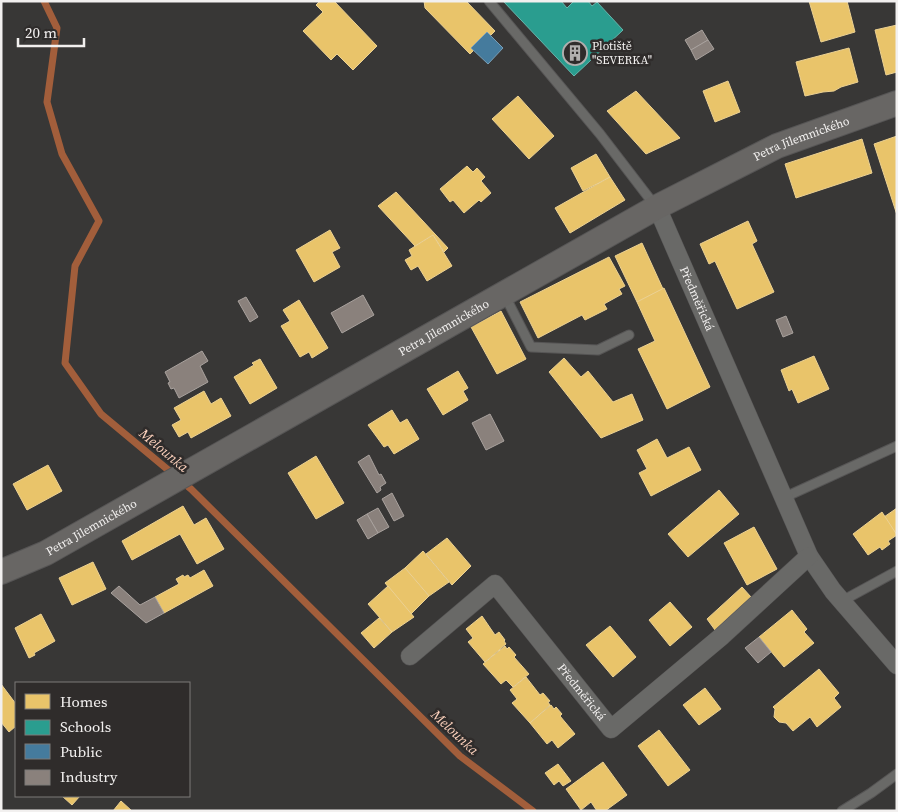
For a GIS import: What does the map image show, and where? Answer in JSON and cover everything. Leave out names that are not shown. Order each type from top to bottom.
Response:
[{"type":"street","name":"Petra Jilemnického","points":[[1,572],[46,553],[656,207],[777,146],[897,103]]},
{"type":"street","name":"Předměřická","points":[[656,207],[809,556],[842,602],[897,665]]},
{"type":"street","name":"Předměřická","points":[[410,656],[495,584],[612,729],[722,636],[809,556]]},
{"type":"lane","points":[[489,1],[640,183],[656,207]]},
{"type":"lane","points":[[504,294],[531,347],[598,350],[629,335]]},
{"type":"lane","points":[[783,498],[897,446]]},
{"type":"lane","points":[[842,602],[897,571]]},
{"type":"lane","points":[[842,811],[897,774]]},
{"type":"building: Homes","points":[[320,1],[334,1],[377,46],[353,70],[337,54],[331,60],[303,31],[323,12],[316,5]]},
{"type":"building: Homes","points":[[424,1],[466,1],[495,31],[491,35],[487,32],[471,48],[474,50],[470,54],[425,8]]},
{"type":"building: Homes","points":[[809,1],[847,1],[855,32],[821,42]]},
{"type":"building: Homes","points":[[897,25],[897,72],[886,75],[875,30]]},
{"type":"building: Homes","points":[[849,48],[858,82],[834,91],[805,96],[796,62]]},
{"type":"building: Homes","points":[[728,81],[740,112],[715,122],[703,91]]},
{"type":"building: Homes","points":[[636,91],[680,138],[646,154],[607,111]]},
{"type":"building: Homes","points":[[518,96],[554,136],[529,159],[492,119]]},
{"type":"building: Homes","points":[[897,136],[897,215],[874,144]]},
{"type":"building: Homes","points":[[862,139],[872,173],[796,198],[785,164]]},
{"type":"building: Homes","points":[[596,154],[610,177],[583,191],[571,168]]},
{"type":"building: Homes","points":[[467,166],[473,172],[477,168],[485,177],[481,181],[491,193],[481,202],[479,200],[464,213],[453,200],[450,202],[440,189]]},
{"type":"building: Homes","points":[[610,177],[625,200],[570,233],[555,208]]},
{"type":"building: Homes","points":[[396,192],[448,248],[444,252],[433,235],[415,246],[378,206]]},
{"type":"building: Homes","points":[[748,221],[757,241],[752,244],[774,292],[737,309],[715,261],[709,264],[700,244]]},
{"type":"building: Homes","points":[[330,230],[340,248],[332,252],[340,267],[314,282],[296,250]]},
{"type":"building: Homes","points":[[433,235],[452,266],[427,281],[418,266],[411,270],[405,260],[412,256],[409,250]]},
{"type":"building: Homes","points":[[642,243],[663,289],[637,302],[615,256]]},
{"type":"building: Homes","points":[[609,257],[625,286],[619,289],[622,294],[604,304],[607,309],[585,320],[582,315],[538,338],[520,302]]},
{"type":"building: Homes","points":[[664,288],[710,387],[667,409],[638,349],[655,341],[637,302]]},
{"type":"building: Homes","points":[[299,300],[328,348],[312,358],[309,352],[300,357],[281,326],[290,321],[283,310]]},
{"type":"building: Homes","points":[[501,311],[526,359],[497,374],[471,327]]},
{"type":"building: Homes","points":[[814,356],[829,389],[798,403],[792,389],[789,391],[781,370]]},
{"type":"building: Homes","points":[[564,358],[581,377],[588,371],[613,402],[632,394],[643,420],[601,438],[549,372]]},
{"type":"building: Homes","points":[[260,359],[277,388],[250,404],[234,377],[254,365],[252,363]]},
{"type":"building: Homes","points":[[458,371],[468,388],[463,391],[468,400],[443,415],[427,389]]},
{"type":"building: Homes","points":[[204,391],[211,404],[221,398],[231,416],[191,438],[188,432],[179,437],[172,425],[181,420],[174,408]]},
{"type":"building: Homes","points":[[392,410],[400,423],[407,419],[419,439],[394,454],[388,445],[384,447],[368,425]]},
{"type":"building: Homes","points":[[657,439],[667,458],[689,447],[701,470],[651,496],[639,473],[647,469],[637,450]]},
{"type":"building: Homes","points":[[316,456],[344,503],[316,519],[288,473]]},
{"type":"building: Homes","points":[[48,465],[62,491],[27,510],[13,484]]},
{"type":"building: Homes","points":[[719,490],[739,514],[688,557],[668,534]]},
{"type":"building: Homes","points":[[183,506],[194,525],[206,518],[224,549],[197,564],[180,534],[132,560],[122,541]]},
{"type":"building: Homes","points":[[897,508],[897,535],[884,517]]},
{"type":"building: Homes","points":[[882,512],[897,535],[888,541],[890,544],[882,550],[880,547],[868,555],[853,534]]},
{"type":"building: Homes","points":[[754,527],[777,569],[747,585],[724,543]]},
{"type":"building: Homes","points":[[447,538],[471,566],[452,585],[426,554]]},
{"type":"building: Homes","points":[[423,551],[449,582],[429,596],[405,568]]},
{"type":"building: Homes","points":[[93,562],[106,589],[72,605],[59,578]]},
{"type":"building: Homes","points":[[405,568],[429,596],[411,614],[385,583]]},
{"type":"building: Homes","points":[[204,570],[213,586],[164,613],[155,597],[179,584],[176,579],[183,575],[184,577],[188,575],[190,578]]},
{"type":"building: Homes","points":[[388,586],[414,617],[392,632],[368,604]]},
{"type":"building: Homes","points":[[742,587],[751,597],[715,630],[707,619]]},
{"type":"building: Homes","points":[[670,602],[692,627],[670,646],[649,620]]},
{"type":"building: Homes","points":[[792,610],[807,629],[804,632],[814,643],[784,667],[759,637]]},
{"type":"building: Homes","points":[[41,614],[55,641],[29,658],[15,628]]},
{"type":"building: Homes","points":[[482,616],[495,635],[499,632],[506,644],[485,662],[468,642],[473,638],[466,629]]},
{"type":"building: Homes","points":[[379,618],[392,632],[374,648],[361,633]]},
{"type":"building: Homes","points":[[610,626],[636,657],[613,677],[586,645]]},
{"type":"building: Homes","points":[[505,646],[507,649],[509,647],[516,655],[514,657],[529,674],[513,687],[506,680],[501,684],[483,664]]},
{"type":"building: Homes","points":[[819,669],[839,693],[834,698],[841,707],[817,727],[810,717],[793,731],[786,723],[779,722],[774,717],[775,709],[773,707]]},
{"type":"building: Homes","points":[[526,677],[540,695],[543,693],[550,701],[548,702],[550,705],[530,723],[512,703],[517,699],[510,690]]},
{"type":"building: Homes","points":[[1,684],[15,703],[15,727],[9,732],[1,722]]},
{"type":"building: Homes","points":[[705,688],[721,709],[699,725],[683,705]]},
{"type":"building: Homes","points":[[551,705],[554,709],[556,707],[562,714],[560,716],[575,734],[558,748],[552,740],[547,744],[530,723]]},
{"type":"building: Homes","points":[[659,730],[690,770],[668,786],[638,746]]},
{"type":"building: Homes","points":[[603,762],[627,795],[605,811],[597,811],[591,802],[581,810],[566,789]]},
{"type":"building: Homes","points":[[558,764],[571,781],[563,786],[559,781],[554,785],[545,773]]},
{"type":"building: Homes","points":[[63,797],[79,797],[72,805]]},
{"type":"building: Homes","points":[[121,801],[132,811],[113,811]]},
{"type":"building: Schools","name":"Plotiště \"SEVERKA\"","points":[[503,1],[561,1],[567,8],[574,1],[588,1],[592,6],[597,2],[623,30],[574,76]]},
{"type":"building: Public","points":[[487,32],[503,48],[488,64],[471,48]]},
{"type":"building: Industry","points":[[702,30],[708,40],[691,50],[685,40]]},
{"type":"building: Industry","points":[[708,40],[714,49],[696,60],[691,50]]},
{"type":"building: Industry","points":[[363,295],[374,315],[342,333],[331,313]]},
{"type":"building: Industry","points":[[246,297],[258,317],[250,322],[238,301]]},
{"type":"building: Industry","points":[[786,316],[793,333],[783,337],[776,320]]},
{"type":"building: Industry","points":[[202,351],[208,361],[200,366],[208,382],[179,398],[174,388],[171,389],[165,372]]},
{"type":"building: Industry","points":[[490,414],[504,441],[486,450],[472,423]]},
{"type":"building: Industry","points":[[369,455],[379,475],[381,474],[386,483],[380,487],[381,490],[377,493],[358,462]]},
{"type":"building: Industry","points":[[392,493],[404,516],[394,521],[382,499]]},
{"type":"building: Industry","points":[[378,508],[389,527],[378,533],[367,514]]},
{"type":"building: Industry","points":[[367,514],[378,533],[368,539],[357,520]]},
{"type":"building: Industry","points":[[119,586],[140,605],[155,597],[164,613],[146,623],[111,593]]},
{"type":"building: Industry","points":[[759,637],[771,652],[758,663],[745,648]]},
{"type":"waterway","name":"Melounka","points":[[44,1],[57,28],[47,102],[62,154],[99,221],[75,266],[65,363],[101,414],[191,489],[460,756],[533,811]]},
{"type":"place","name":"Plotiště \"SEVERKA\"","points":[[575,53]]}]
